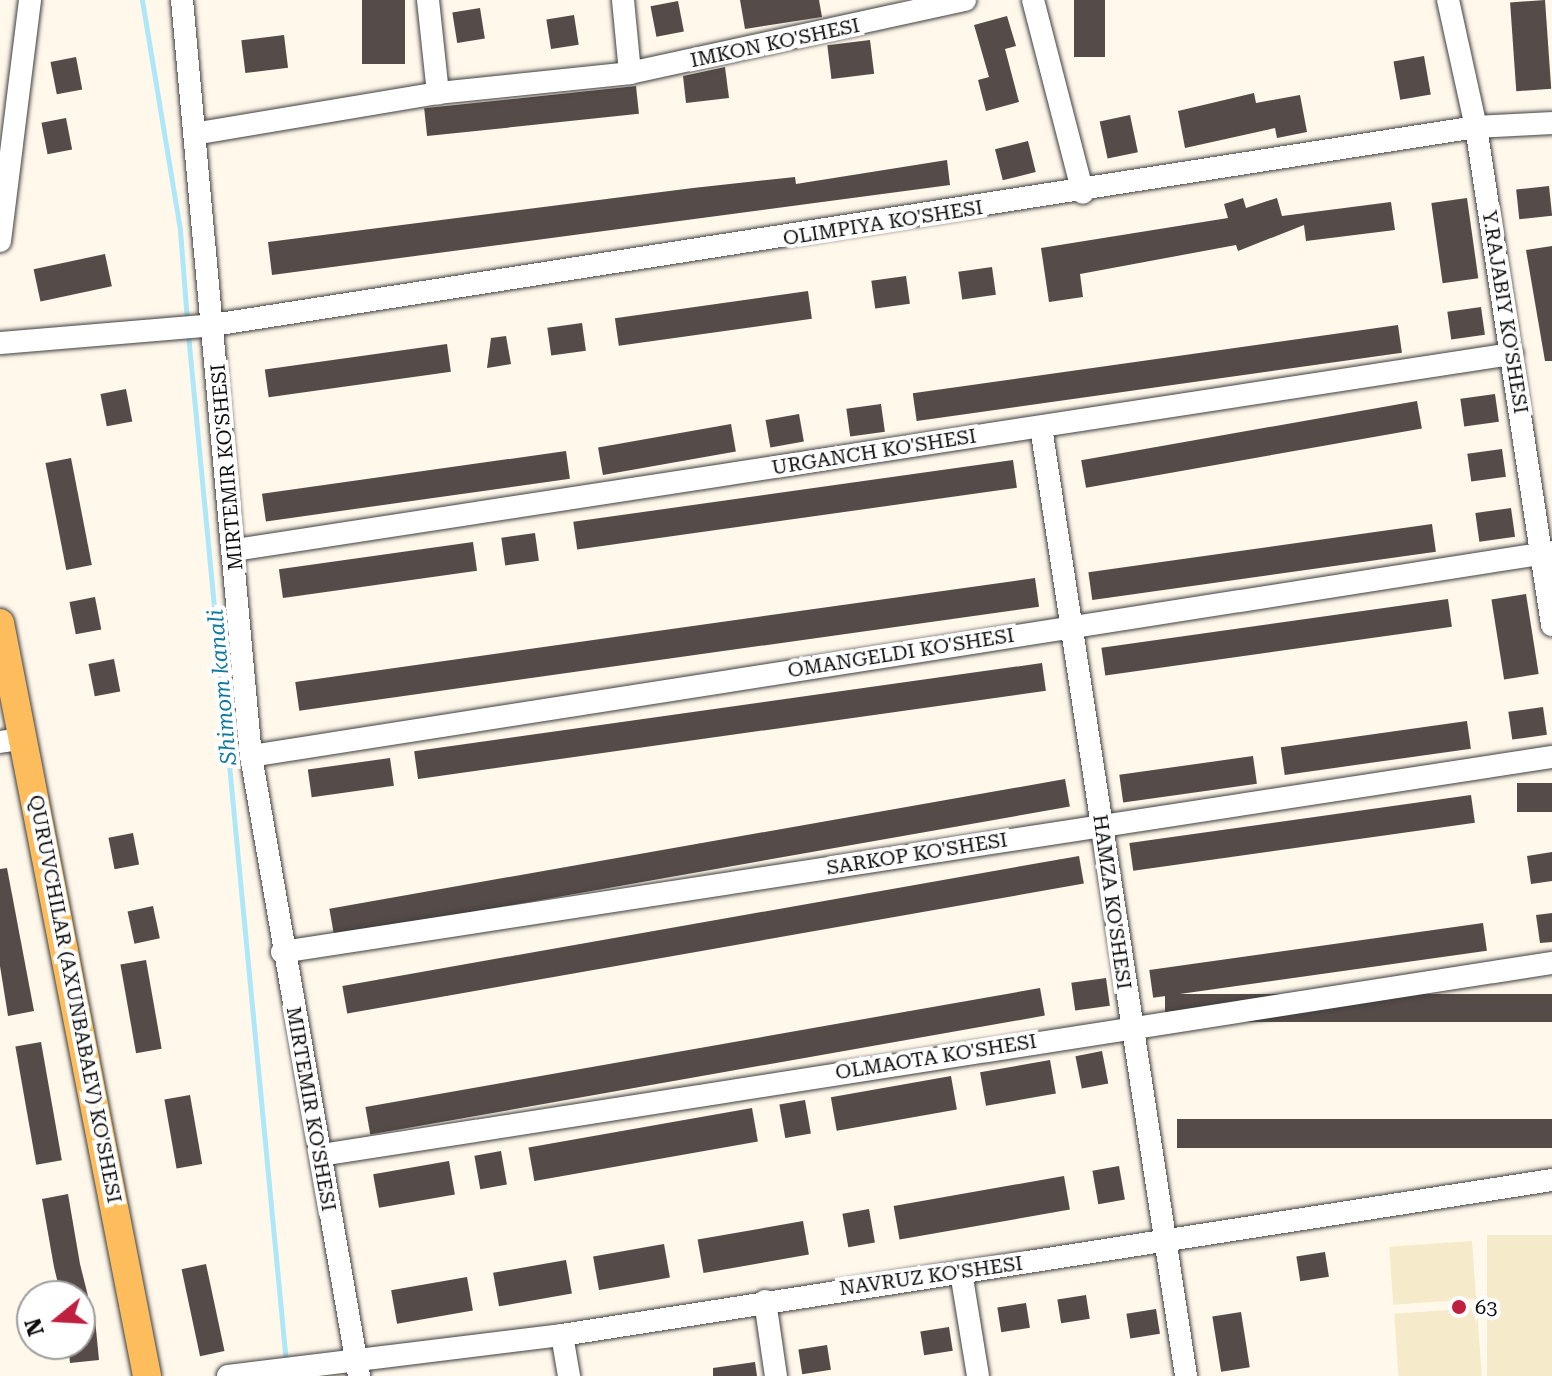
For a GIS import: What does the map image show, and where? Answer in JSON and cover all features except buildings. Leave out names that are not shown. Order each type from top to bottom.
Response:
[{"type":"main road","name":"QURUVCHILAR (AXUNBABAEV) KO'SHESI","points":[[0,623],[12,740],[147,1376]]},
{"type":"street","points":[[0,241],[30,0]]},
{"type":"street","name":"MIRTEMIR KO'SHESI","points":[[182,0],[199,133],[251,756],[282,952],[358,1367]]},
{"type":"street","points":[[428,0],[438,93]]},
{"type":"street","points":[[623,0],[630,73]]},
{"type":"street","name":"IMKON KO'SHESI","points":[[199,133],[438,93],[630,73],[965,0]]},
{"type":"street","points":[[1033,0],[1083,193]]},
{"type":"street","name":"Y.RAJABIY KO'SHESI","points":[[1448,0],[1476,127],[1546,553],[1552,625]]},
{"type":"street","name":"OLIMPIYA KO'SHESI","points":[[0,343],[213,325],[1083,193],[1476,127],[1552,123]]},
{"type":"street","name":"URGANCH KO'SHESI","points":[[235,550],[1512,354]]},
{"type":"street","name":"HAMZA KO'SHESI","points":[[1041,427],[1129,1026],[1186,1376]]},
{"type":"street","name":"OMANGELDI KO'SHESI","points":[[251,756],[1546,553]]},
{"type":"street","name":"SARKOP KO'SHESI","points":[[282,952],[1552,757]]},
{"type":"street","name":"OLMAOTA KO'SHESI","points":[[321,1155],[1129,1026],[1552,963]]},
{"type":"street","name":"NAVRUZ KO'SHESI","points":[[228,1376],[279,1368],[358,1367],[1552,1180]]},
{"type":"street","points":[[961,1272],[978,1376]]},
{"type":"street","points":[[765,1301],[776,1376]]},
{"type":"street","points":[[562,1335],[569,1376]]},
{"type":"shaded area","points":[[1487,1235],[1552,1235],[1552,1376],[1487,1376]]},
{"type":"shaded area","points":[[1472,1241],[1476,1299],[1393,1305],[1389,1247]]},
{"type":"shaded area","points":[[1477,1308],[1482,1376],[1399,1376],[1394,1314]]},
{"type":"waterway","name":"Shimom kanali","points":[[142,0],[180,230],[187,320]]},
{"type":"waterway","name":"Shimom kanali","points":[[188,334],[286,1363]]},
{"type":"place","name":"63","points":[[1459,1307]]}]
